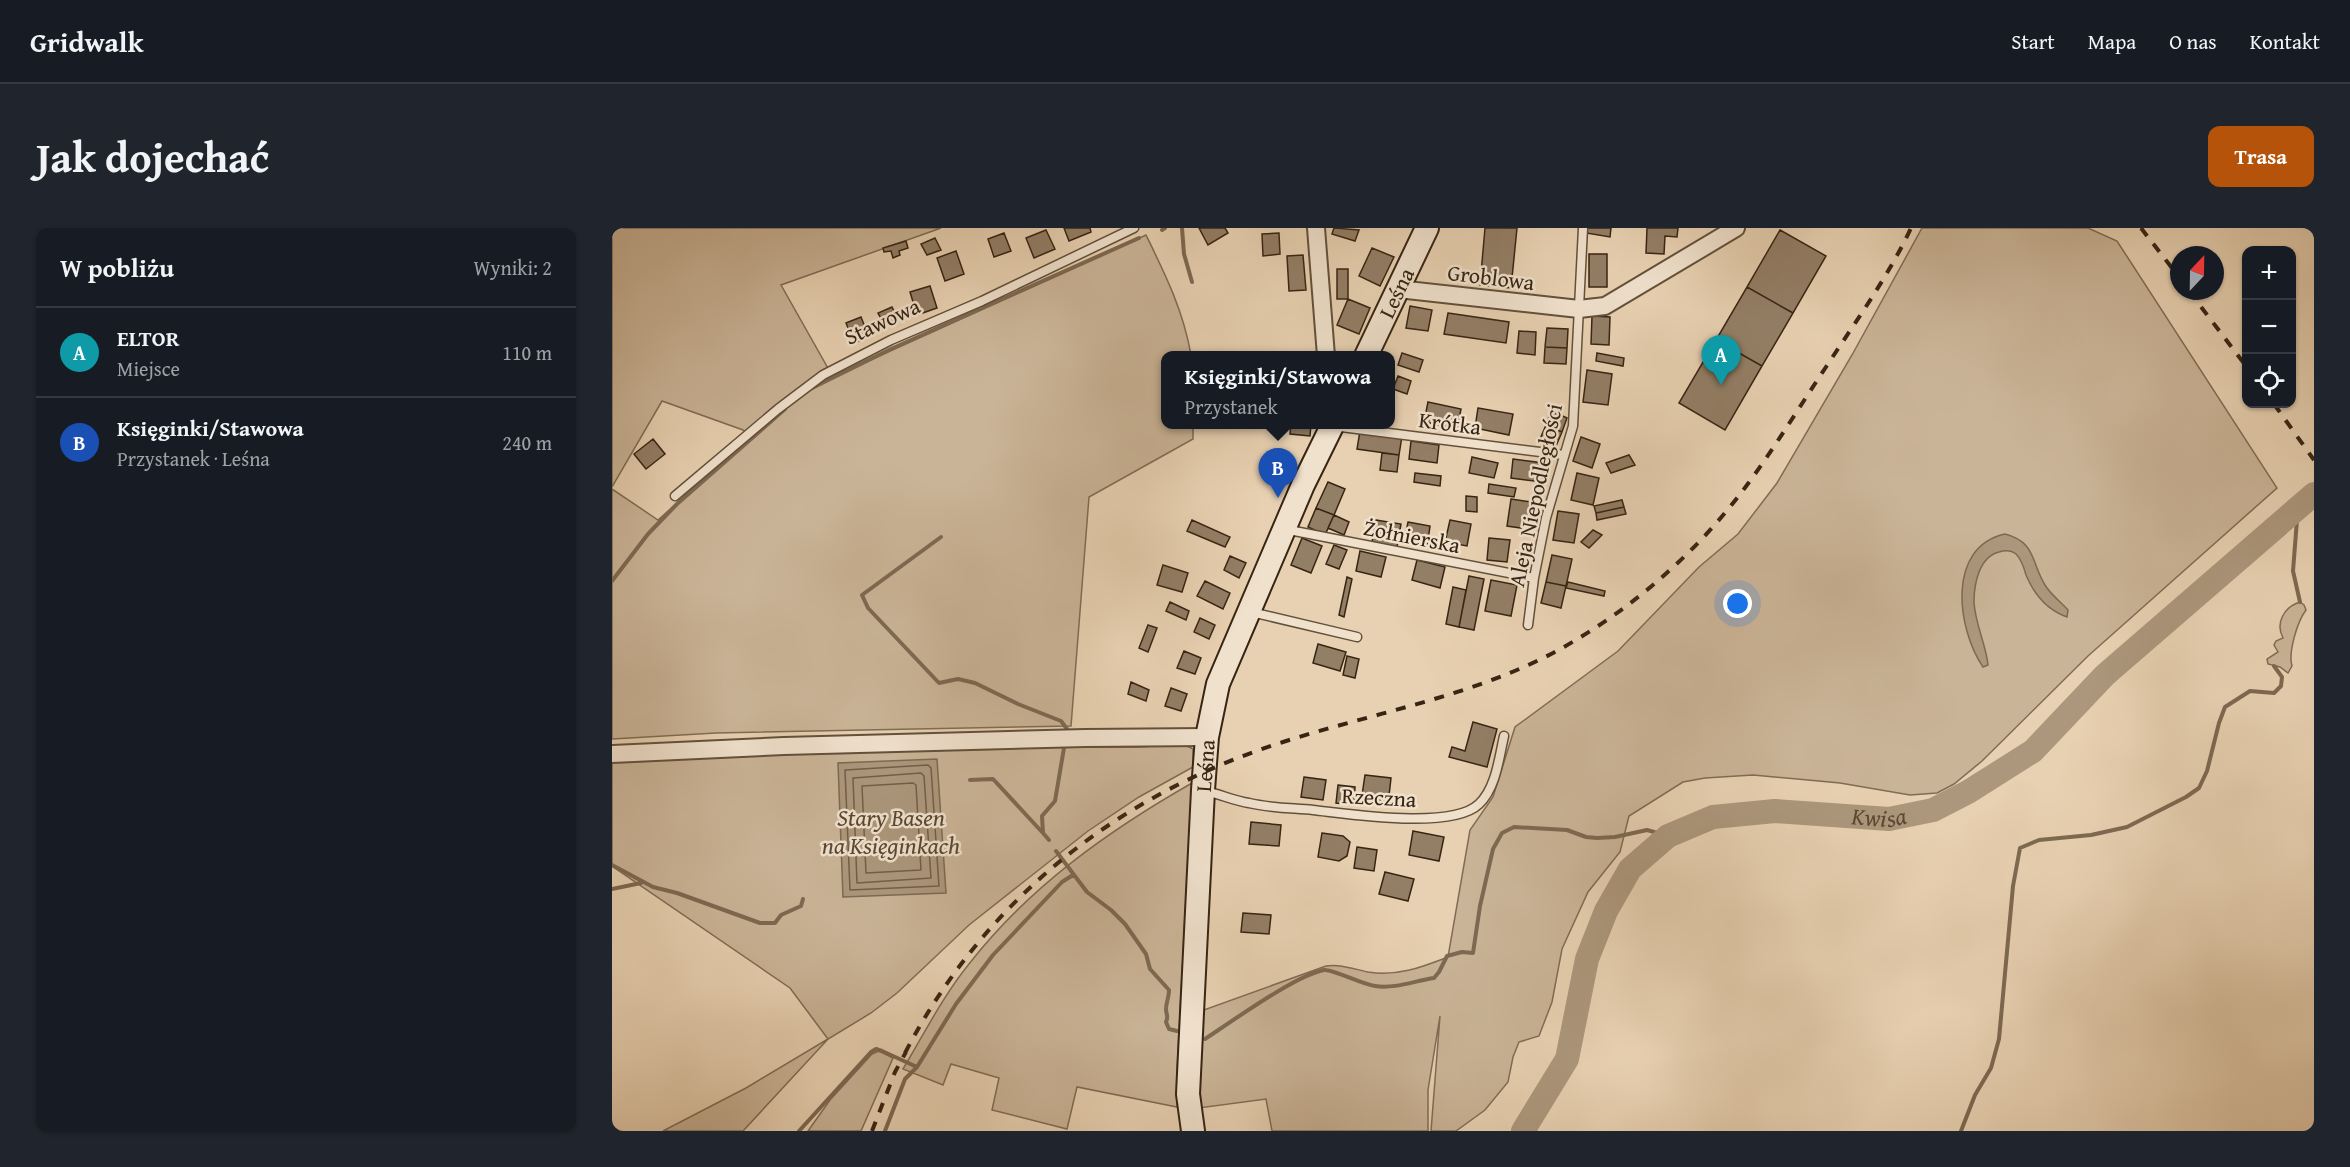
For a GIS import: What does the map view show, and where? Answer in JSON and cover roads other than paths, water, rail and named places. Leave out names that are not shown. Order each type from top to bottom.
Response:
[{"type":"main road","name":"Leśna","points":[[1368,351],[1427,228]]},
{"type":"main road","name":"Leśna","points":[[1193,1131],[1188,1094],[1207,737],[1218,684],[1284,529],[1331,429]]},
{"type":"street","points":[[1316,228],[1326,351]]},
{"type":"street","name":"Groblowa","points":[[1398,289],[1579,309],[1605,306],[1736,228]]},
{"type":"street","points":[[612,754],[784,746],[1207,737]]},
{"type":"lane","name":"Stawowa","points":[[675,496],[778,408],[823,375],[891,340],[982,301],[1134,228]]},
{"type":"lane","name":"Aleja Niepodległości","points":[[1528,625],[1534,578],[1546,518],[1573,426],[1583,228]]},
{"type":"lane","name":"Krótka","points":[[1364,429],[1564,455]]},
{"type":"lane","name":"Żołnierska","points":[[1284,529],[1534,578]]},
{"type":"lane","points":[[1248,611],[1358,637]]},
{"type":"lane","name":"Rzeczna","points":[[1203,790],[1252,804],[1368,816],[1411,818],[1457,815],[1472,810],[1485,797],[1494,776],[1504,736]]},
{"type":"water","points":[[2005,534],[2022,542],[2028,548],[2045,585],[2068,610],[2067,617],[2047,606],[2037,595],[2016,554],[2006,551],[1992,555],[1982,565],[1974,595],[1976,618],[1988,665],[1983,667],[1967,632],[1963,612],[1962,591],[1965,572],[1973,555],[1986,542]]},
{"type":"water","name":"Stary Basen na Księginkach","points":[[937,759],[946,893],[843,897],[838,763]]},
{"type":"waterway","points":[[1182,228],[1184,254],[1192,282]]},
{"type":"waterway","points":[[810,389],[891,349],[1139,238]]},
{"type":"waterway","points":[[612,581],[648,534],[677,504],[785,409]]},
{"type":"waterway","name":"Kwisa","points":[[1523,1131],[1567,1059],[1587,959],[1606,911],[1630,869],[1668,836],[1713,817],[1775,811],[1889,819],[1933,810],[1968,792],[2033,751],[2105,675],[2314,494]]},
{"type":"waterway","points":[[2298,507],[2293,571],[2300,602]]},
{"type":"waterway","points":[[941,537],[862,595],[868,608],[939,683],[958,679],[975,683],[1018,704],[1061,721],[1067,729],[1066,735]]},
{"type":"waterway","points":[[1961,1131],[1975,1095],[1991,1068],[1999,1039],[2013,886],[2020,848],[2039,840],[2091,835],[2127,827],[2199,788],[2207,771],[2225,707],[2250,691],[2274,693],[2281,686],[2282,677],[2274,666]]},
{"type":"waterway","points":[[1049,840],[1043,833],[1042,816],[1055,801],[1065,742]]},
{"type":"waterway","points":[[970,780],[993,779],[1042,832]]},
{"type":"waterway","points":[[1205,1039],[1297,980],[1324,970],[1375,986],[1397,986],[1434,978],[1447,956],[1462,952],[1473,953],[1480,906],[1493,849],[1502,833],[1514,827],[1567,830],[1586,837],[1597,838],[1615,837],[1647,830],[1668,836]]},
{"type":"waterway","points":[[1056,851],[1087,892],[1125,924],[1146,954],[1150,969],[1169,990],[1166,1022],[1169,1029],[1177,1031]]},
{"type":"waterway","points":[[612,865],[653,887],[677,893],[760,923],[775,923],[781,915],[801,906],[803,899]]},
{"type":"waterway","points":[[799,1131],[876,1049],[917,1067],[956,1004],[993,955],[1062,882],[1073,875]]},
{"type":"waterway","points":[[612,889],[641,883]]},
{"type":"waterway","points":[[885,1131],[905,1079],[917,1067]]},
{"type":"railway","points":[[905,1053],[937,998],[975,947],[1017,901],[1063,859],[1112,823],[1166,791],[1223,764],[1283,742],[1454,693],[1521,668],[1581,637],[1659,580],[1706,535],[1747,485],[1871,299],[1911,228]]},
{"type":"railway","points":[[2141,228],[2170,265]]},
{"type":"railway","points":[[2196,300],[2242,361]]},
{"type":"railway","points":[[2277,408],[2314,460]]},
{"type":"railway","points":[[872,1131],[895,1072],[906,1052]]},
{"type":"place","name":"ELTOR","points":[[1721,385]]},
{"type":"place","name":"Księginki/Stawowa","points":[[1278,498]]}]
